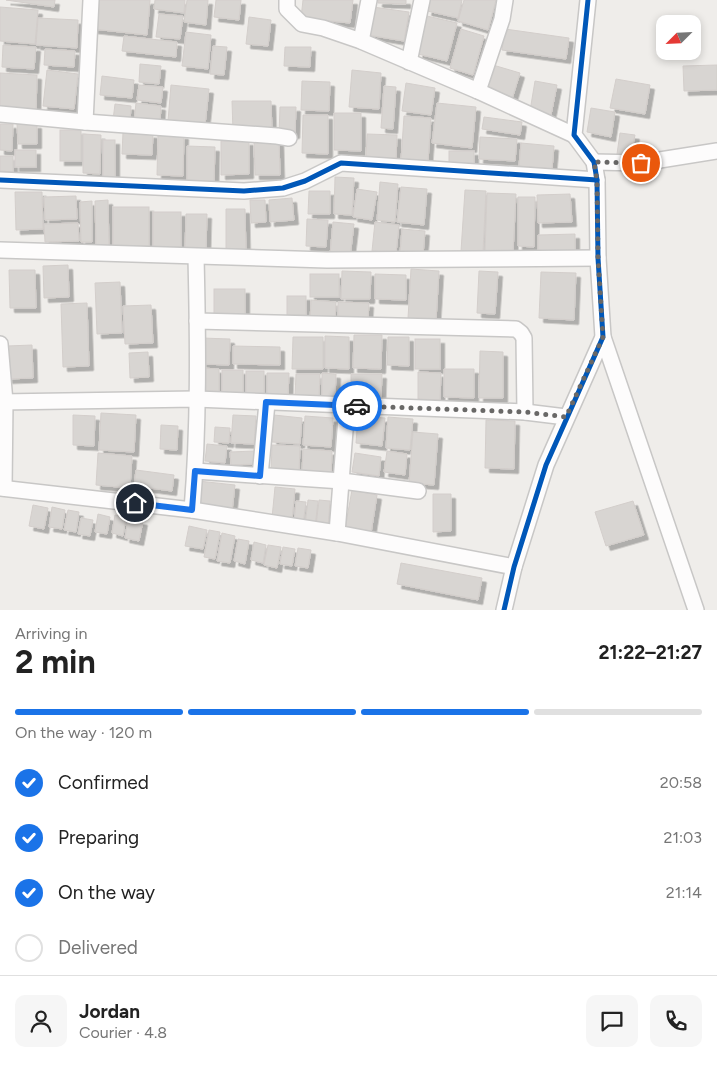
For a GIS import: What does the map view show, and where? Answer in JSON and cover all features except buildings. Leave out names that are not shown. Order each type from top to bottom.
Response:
[{"type":"street","points":[[85,122],[91,0]]},
{"type":"street","points":[[287,0],[287,9],[302,24],[323,28],[361,41],[574,135],[594,162],[597,180],[598,258],[603,337],[696,610]]},
{"type":"street","points":[[361,41],[369,0]]},
{"type":"street","points":[[409,62],[422,0]]},
{"type":"street","points":[[478,91],[502,19],[505,0]]},
{"type":"street","points":[[574,135],[588,0]]},
{"type":"street","points":[[0,114],[288,138]]},
{"type":"street","points":[[594,162],[641,163],[717,151]]},
{"type":"street","points":[[0,180],[244,191],[283,188],[305,181],[341,163],[597,180]]},
{"type":"street","points":[[0,250],[327,260],[598,258]]},
{"type":"street","points":[[192,510],[195,471],[196,257]]},
{"type":"street","points":[[197,321],[516,329],[524,338],[525,412]]},
{"type":"street","points":[[504,610],[514,566],[546,465],[603,337]]},
{"type":"street","points":[[0,344],[3,402],[2,488],[192,510],[337,533],[514,566]]},
{"type":"street","points":[[3,402],[196,400],[525,412],[566,417]]},
{"type":"street","points":[[260,476],[266,402]]},
{"type":"street","points":[[337,533],[347,405]]},
{"type":"street","points":[[195,471],[342,481],[418,491]]},
{"type":"cycle path","points":[[504,610],[514,567],[546,465],[603,337],[598,258],[597,180],[594,162],[574,135],[588,0]]},
{"type":"cycle path","points":[[0,180],[244,191],[283,188],[305,181],[341,163],[597,180]]},
{"type":"way so far","points":[[357,406],[525,412],[566,417],[603,337],[598,258],[597,180],[594,162],[641,163]]},
{"type":"route","points":[[135,503],[192,510],[195,471],[260,476],[266,402],[357,406]]}]
